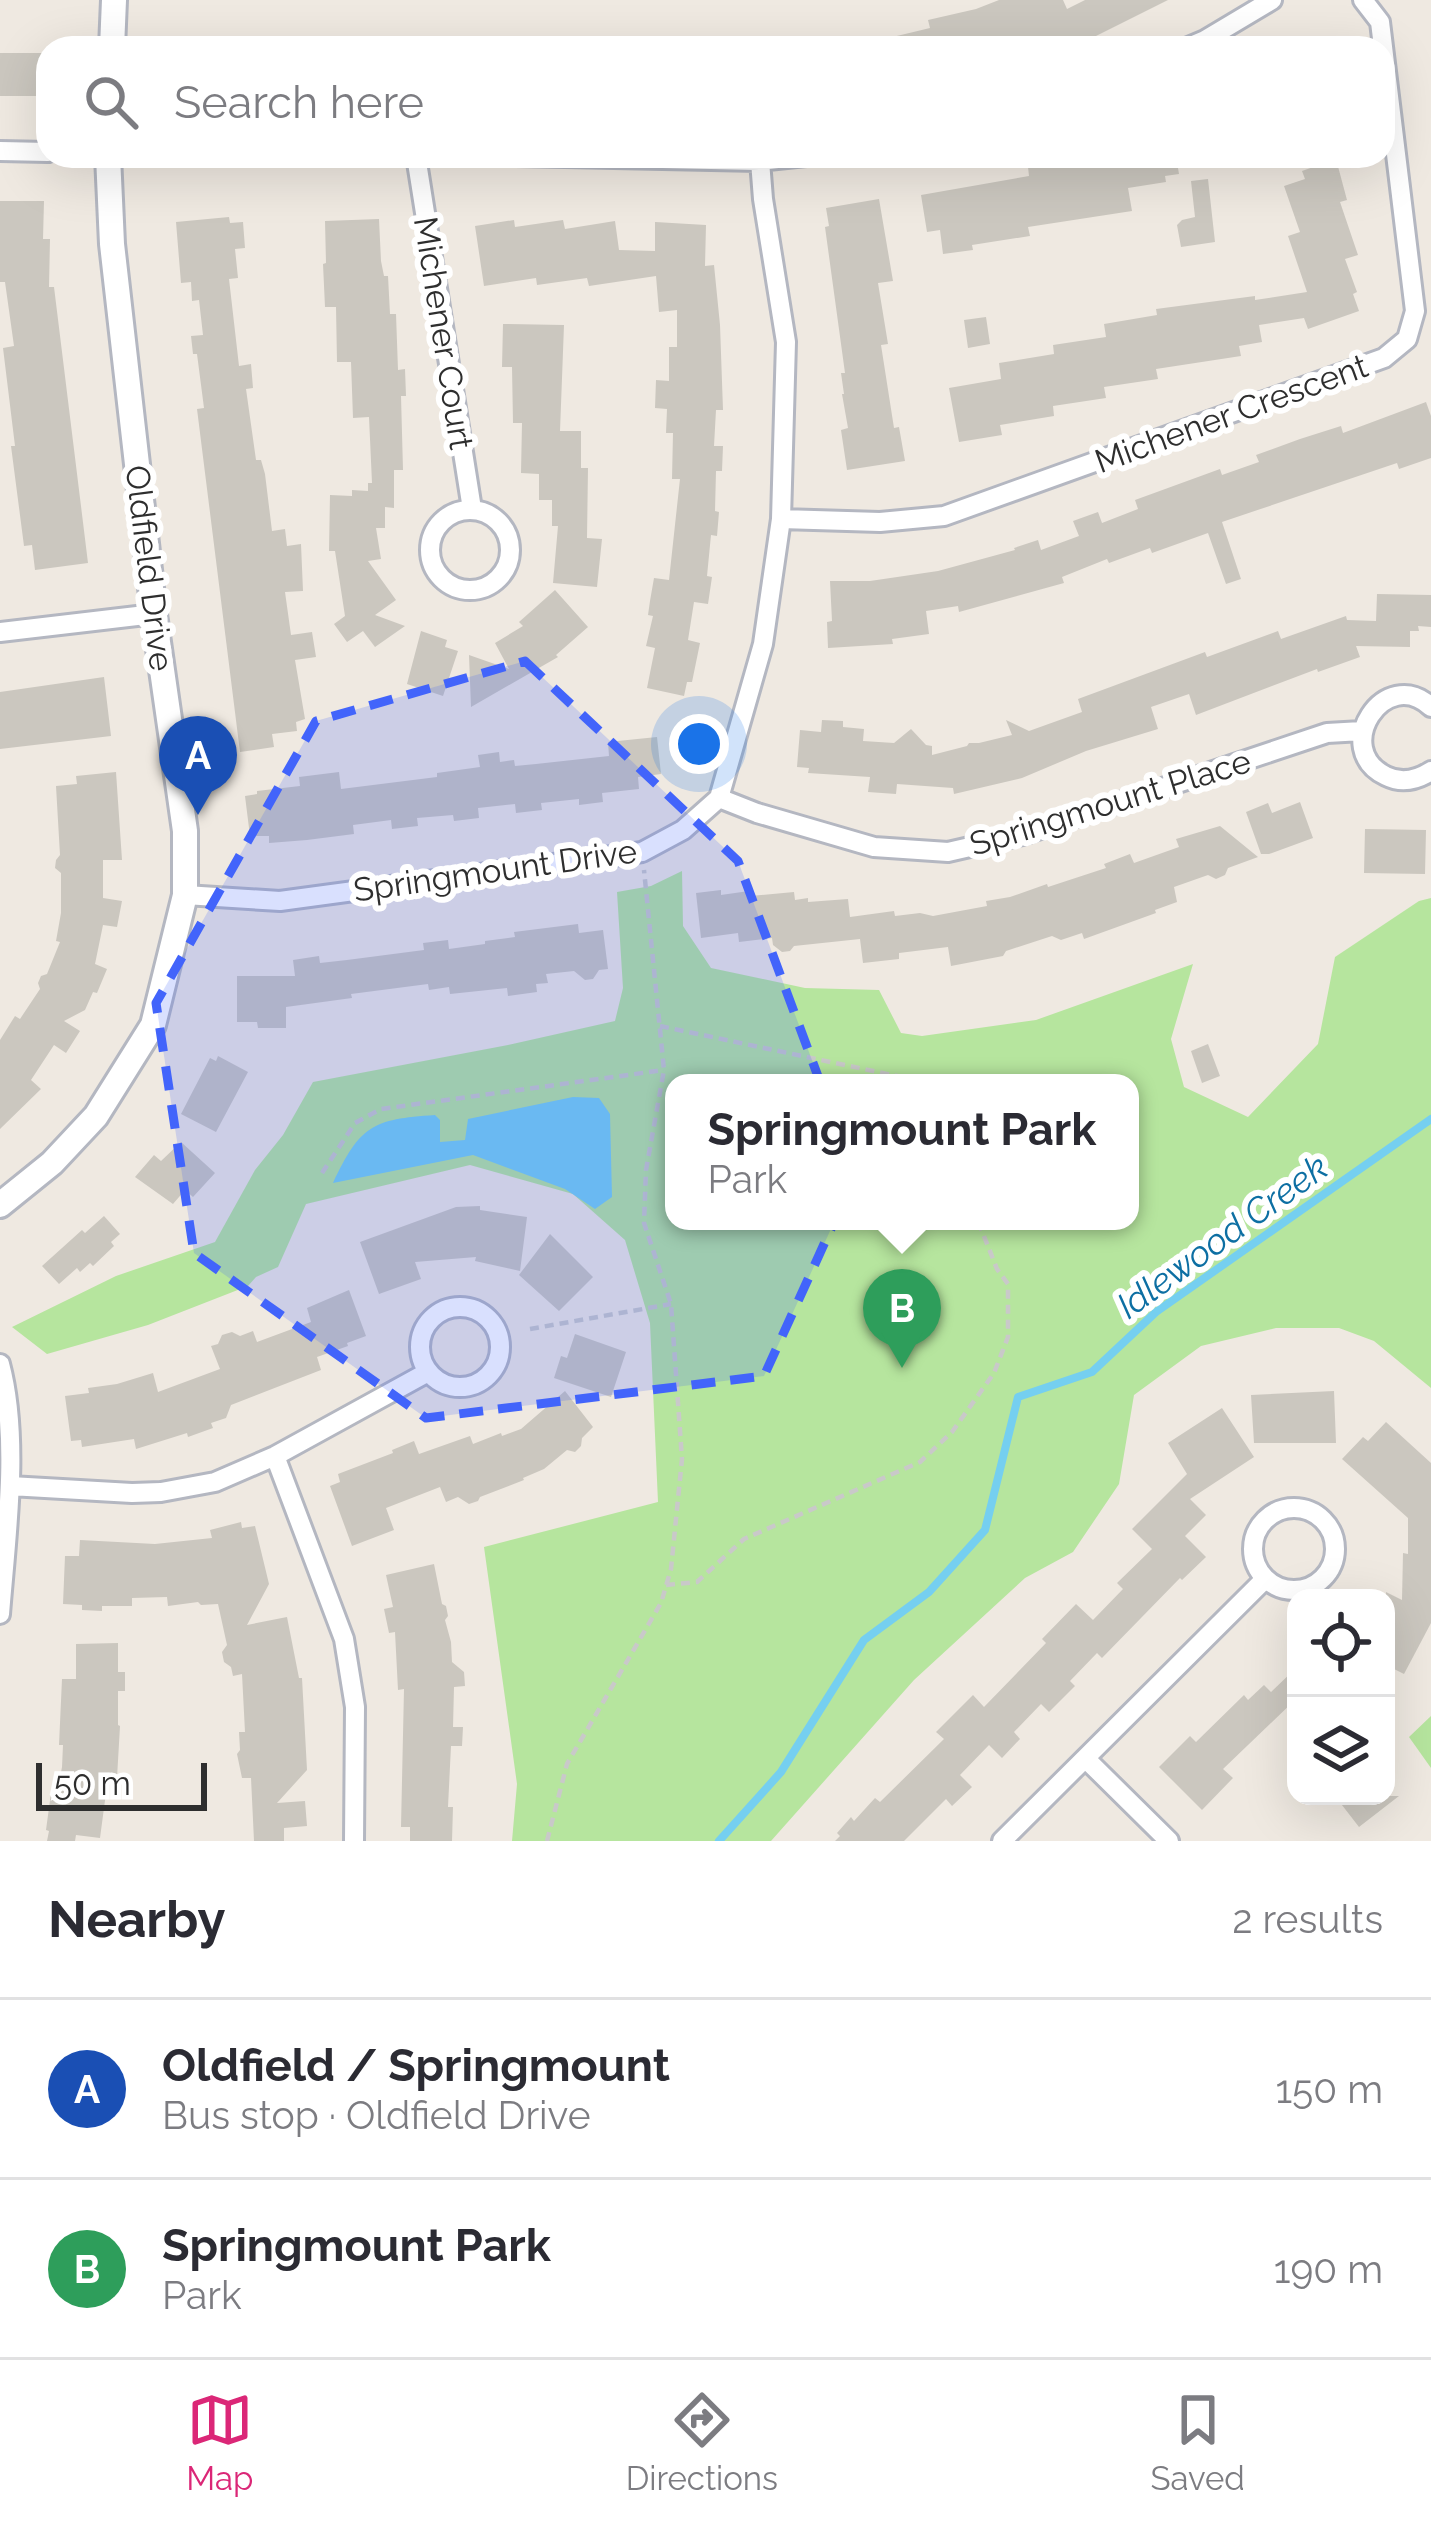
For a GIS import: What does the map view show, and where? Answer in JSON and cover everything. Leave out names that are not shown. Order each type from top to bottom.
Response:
[{"type":"street","points":[[112,36],[114,0]]},
{"type":"street","points":[[1208,36],[1272,0]]},
{"type":"street","name":"Michener Crescent","points":[[1363,0],[1380,22],[1382,36]]},
{"type":"street","name":"Michener Crescent","points":[[781,519],[880,522],[944,516],[1384,358],[1406,339],[1415,311],[1395,146]]},
{"type":"street","points":[[0,151],[36,152]]},
{"type":"street","name":"Oldfield Drive","points":[[0,1205],[52,1163],[96,1116],[153,1025],[185,896],[185,831],[154,614],[112,244],[109,168]]},
{"type":"street","name":"Michener Court","points":[[418,168],[472,509]]},
{"type":"street","points":[[719,798],[763,644],[781,519],[786,341],[761,168]]},
{"type":"street","points":[[472,509],[498,520],[511,550],[500,578],[470,590],[442,579],[430,554],[437,526],[460,510],[472,509]]},
{"type":"street","points":[[0,632],[154,614]]},
{"type":"street","name":"Springmount Place","points":[[719,798],[874,847],[948,852],[1022,835],[1327,734],[1362,731],[1371,711],[1396,696],[1424,700],[1431,707]]},
{"type":"street","points":[[1362,731],[1366,757],[1382,775],[1411,781],[1431,771]]},
{"type":"street","name":"Springmount Drive","points":[[185,896],[280,901],[642,852],[683,830],[719,798]]},
{"type":"street","points":[[463,1307],[490,1321],[500,1348],[486,1378],[474,1385],[451,1387],[428,1372],[420,1345],[432,1318],[463,1307]]},
{"type":"street","points":[[0,1364],[8,1412],[10,1486],[0,1614]]},
{"type":"street","points":[[10,1486],[161,1492],[215,1482],[274,1456],[428,1372]]},
{"type":"street","points":[[274,1456],[344,1639],[355,1708],[354,1841]]},
{"type":"street","points":[[1289,1508],[1319,1517],[1335,1545],[1327,1574],[1316,1584],[1291,1591],[1265,1579],[1253,1558],[1261,1524],[1271,1514],[1289,1508]]},
{"type":"street","points":[[1002,1841],[1265,1579]]},
{"type":"street","points":[[1086,1759],[1169,1841]]},
{"type":"path","points":[[547,1841],[567,1764],[661,1603],[671,1568],[682,1459],[671,1304],[644,1223],[646,1170],[664,1070],[642,852]]},
{"type":"path","points":[[660,1026],[887,1074]]},
{"type":"path","points":[[322,1173],[355,1124],[381,1108],[664,1070]]},
{"type":"path","points":[[666,1585],[697,1582],[743,1539],[920,1462],[952,1432],[994,1372],[1008,1337],[1008,1284],[982,1230]]},
{"type":"path","points":[[530,1329],[671,1304]]},
{"type":"highlighted area","points":[[525,661],[738,861],[855,1176],[764,1376],[426,1418],[194,1253],[156,1003],[316,721]]},
{"type":"green space","points":[[682,871],[683,926],[711,968],[805,988],[879,990],[901,1033],[922,1036],[1036,1020],[1193,964],[1171,1039],[1184,1087],[1248,1117],[1318,1044],[1335,957],[1419,901],[1431,898],[1431,1388],[1374,1341],[1339,1328],[1276,1328],[1201,1346],[1134,1395],[1119,1484],[1073,1552],[1025,1578],[914,1680],[771,1841],[512,1841],[517,1784],[484,1547],[658,1502],[650,1323],[625,1240],[573,1194],[470,1165],[306,1204],[278,1267],[248,1286],[148,1325],[47,1354],[12,1327],[116,1276],[215,1242],[313,1082],[615,1021],[623,988],[617,892],[651,886]]},
{"type":"green space","points":[[1431,1716],[1431,1768],[1409,1737]]},
{"type":"water","points":[[573,1097],[599,1098],[610,1114],[612,1197],[595,1209],[565,1189],[473,1155],[333,1183],[351,1149],[382,1123],[435,1115],[440,1120],[440,1142],[465,1140],[468,1119]]},
{"type":"building","points":[[999,0],[1063,0],[1067,9],[1085,0],[1168,0],[1096,36],[897,36],[930,28],[928,20]]},
{"type":"building","points":[[0,53],[36,53],[36,96],[0,96]]},
{"type":"building","points":[[1028,168],[1178,168],[1179,174],[1165,176],[1166,182],[1128,188],[1132,211],[1028,227],[1030,236],[972,245],[973,250],[943,254],[940,230],[927,232],[921,195],[1029,176]]},
{"type":"building","points":[[1338,168],[1347,200],[1340,202],[1358,255],[1345,259],[1359,311],[1308,329],[1304,318],[1259,325],[1262,342],[1239,346],[1241,356],[1156,369],[1158,379],[1104,387],[1106,398],[1053,406],[1054,416],[1000,425],[1002,435],[959,442],[949,388],[1001,379],[999,363],[1054,354],[1053,345],[1106,337],[1104,324],[1157,315],[1156,309],[1307,292],[1288,236],[1300,232],[1284,186],[1305,179],[1302,171]]},
{"type":"building","points":[[1208,179],[1215,242],[1181,247],[1177,225],[1195,217],[1191,181]]},
{"type":"building","points":[[879,199],[893,281],[878,283],[888,344],[881,345],[894,428],[899,427],[905,461],[847,470],[841,430],[848,428],[842,394],[841,373],[845,373],[826,208]]},
{"type":"building","points":[[0,201],[44,201],[43,239],[50,239],[49,287],[54,287],[88,563],[35,570],[32,545],[24,546],[3,348],[14,346],[5,282],[0,282]]},
{"type":"building","points":[[229,217],[230,223],[243,222],[245,248],[235,249],[238,278],[229,279],[239,366],[251,364],[253,388],[246,389],[256,460],[261,460],[265,474],[272,531],[285,529],[287,546],[301,544],[303,591],[285,592],[291,635],[312,632],[316,657],[295,660],[305,719],[296,722],[297,731],[272,734],[274,747],[240,752],[197,409],[204,408],[191,336],[203,335],[199,300],[192,301],[191,282],[181,283],[176,222]]},
{"type":"building","points":[[379,219],[381,261],[384,276],[388,276],[390,314],[396,314],[398,370],[405,369],[406,396],[401,396],[403,470],[394,470],[394,508],[385,507],[385,528],[376,528],[381,559],[368,561],[396,600],[375,615],[405,626],[375,647],[363,631],[347,642],[334,624],[345,616],[335,551],[329,551],[330,495],[352,496],[352,490],[368,491],[372,483],[369,417],[353,418],[351,362],[337,362],[336,307],[325,307],[323,264],[325,221]]},
{"type":"building","points":[[514,220],[515,227],[563,220],[565,229],[615,221],[619,250],[655,251],[655,222],[706,225],[705,266],[714,265],[720,325],[723,410],[716,410],[714,446],[723,446],[722,471],[716,471],[715,511],[719,512],[717,536],[711,535],[708,604],[694,602],[688,640],[700,643],[692,682],[687,682],[684,696],[647,688],[655,648],[646,646],[654,578],[669,580],[680,479],[672,479],[673,433],[666,433],[667,409],[655,408],[656,380],[669,381],[669,347],[677,347],[677,310],[659,312],[656,276],[589,286],[587,278],[537,285],[536,278],[484,286],[475,226]]},
{"type":"building","points":[[986,317],[990,344],[968,348],[964,320]]},
{"type":"building","points":[[503,324],[564,325],[560,431],[581,431],[581,468],[588,468],[587,538],[602,539],[597,587],[553,583],[558,526],[552,526],[552,500],[539,500],[539,474],[521,473],[522,423],[513,423],[512,367],[502,367]]},
{"type":"building","points":[[1426,402],[1431,416],[1431,458],[1399,469],[1397,463],[1222,522],[1241,579],[1226,584],[1208,533],[1152,553],[1150,548],[1109,563],[1107,559],[1062,577],[1064,583],[959,612],[958,606],[926,611],[929,634],[892,639],[893,644],[828,648],[830,581],[870,581],[938,571],[1038,540],[1041,550],[1079,536],[1073,521],[1098,512],[1102,523],[1138,509],[1135,500],[1220,469],[1222,475],[1259,462],[1256,455],[1300,439],[1341,426],[1343,433]]},
{"type":"building","points":[[555,590],[588,627],[558,657],[471,707],[469,655],[509,669],[495,643],[523,626],[519,622]]},
{"type":"building","points":[[1377,594],[1431,595],[1431,627],[1410,631],[1410,647],[1356,646],[1360,657],[1196,715],[1189,694],[1151,707],[1158,729],[1086,751],[1022,778],[954,794],[953,788],[897,784],[896,794],[868,792],[870,777],[808,773],[809,768],[797,767],[800,730],[821,732],[822,720],[864,729],[863,741],[894,743],[911,729],[932,746],[932,755],[1012,735],[1006,720],[1029,731],[1082,712],[1078,699],[1205,652],[1207,657],[1278,631],[1281,639],[1346,616],[1347,620],[1376,621]]},
{"type":"building","points":[[421,631],[447,640],[445,647],[458,651],[443,696],[407,684]]},
{"type":"building","points":[[104,677],[111,736],[0,749],[0,692]]},
{"type":"building","points":[[657,737],[661,774],[638,777],[639,789],[602,793],[603,802],[541,803],[542,810],[516,813],[515,804],[478,808],[479,818],[417,818],[418,826],[392,829],[391,820],[353,825],[354,834],[307,840],[269,843],[269,836],[250,836],[245,796],[300,786],[299,777],[339,772],[341,789],[480,767],[478,755],[499,752],[500,762],[536,764],[609,756],[608,742]]},
{"type":"building","points":[[116,772],[122,860],[103,860],[103,898],[122,901],[117,927],[103,925],[95,964],[107,969],[85,1010],[64,1021],[80,1031],[66,1053],[54,1045],[31,1080],[41,1089],[0,1129],[0,1040],[40,989],[38,983],[47,974],[60,942],[56,941],[61,873],[55,868],[60,855],[56,786],[77,784],[76,776]]},
{"type":"building","points":[[1300,802],[1313,838],[1261,854],[1246,812],[1268,803],[1272,813]]},
{"type":"building","points":[[1220,826],[1258,857],[1228,868],[1216,879],[1208,875],[1174,887],[1177,902],[1084,939],[1082,933],[1061,940],[1052,936],[1003,956],[951,966],[948,947],[863,963],[860,939],[794,946],[782,952],[772,938],[739,942],[738,933],[701,938],[696,893],[794,892],[795,900],[808,898],[808,902],[848,899],[850,917],[894,911],[895,916],[933,916],[1048,887],[1106,868],[1104,864],[1130,854],[1134,863],[1179,847],[1176,839]]},
{"type":"building","points":[[1365,829],[1426,830],[1425,874],[1364,873]]},
{"type":"building","points":[[578,924],[579,933],[603,930],[608,969],[599,970],[593,979],[585,980],[574,971],[546,974],[548,983],[536,984],[537,992],[508,996],[507,988],[450,994],[449,987],[429,990],[428,984],[286,1007],[286,1028],[237,1022],[237,976],[295,976],[293,960],[319,956],[320,963],[347,960],[424,950],[423,943],[448,940],[449,949],[515,937],[514,932]]},
{"type":"building","points":[[1208,1044],[1220,1076],[1202,1083],[1191,1051]]},
{"type":"building","points":[[218,1056],[248,1072],[216,1132],[181,1114],[210,1058],[216,1061]]},
{"type":"building","points":[[181,1142],[215,1173],[193,1197],[185,1190],[173,1204],[135,1177],[154,1155],[161,1161]]},
{"type":"building","points":[[480,1206],[480,1210],[527,1217],[520,1271],[475,1261],[476,1257],[415,1262],[421,1279],[379,1294],[360,1242],[456,1207]]},
{"type":"building","points":[[104,1216],[120,1234],[111,1242],[114,1246],[93,1266],[90,1263],[80,1272],[77,1268],[59,1284],[42,1266]]},
{"type":"building","points":[[550,1234],[593,1277],[559,1311],[519,1275]]},
{"type":"building","points":[[349,1290],[366,1336],[317,1357],[321,1370],[231,1405],[226,1418],[211,1423],[213,1428],[188,1437],[187,1433],[136,1449],[134,1439],[82,1447],[81,1440],[71,1441],[65,1396],[153,1373],[158,1392],[220,1369],[211,1346],[222,1335],[253,1331],[257,1342],[311,1322],[307,1308]]},
{"type":"building","points":[[575,1334],[626,1352],[611,1397],[554,1378]]},
{"type":"building","points":[[565,1391],[593,1427],[575,1452],[567,1450],[544,1469],[469,1504],[458,1497],[446,1502],[440,1487],[386,1508],[394,1530],[352,1546],[330,1486],[340,1482],[338,1474],[414,1441],[419,1454],[470,1436],[473,1444],[502,1436],[521,1429]]},
{"type":"building","points":[[1334,1391],[1336,1443],[1254,1443],[1251,1395]]},
{"type":"building","points":[[1222,1408],[1254,1457],[1190,1499],[1206,1515],[1185,1536],[1206,1557],[1102,1658],[1097,1653],[1070,1681],[1075,1686],[1049,1712],[1041,1704],[1014,1732],[1020,1739],[1002,1758],[989,1745],[960,1775],[972,1787],[952,1806],[946,1799],[904,1841],[835,1841],[851,1817],[854,1821],[875,1798],[880,1802],[944,1739],[936,1732],[973,1695],[984,1707],[1046,1643],[1042,1639],[1076,1604],[1093,1620],[1123,1589],[1117,1583],[1152,1549],[1132,1529],[1187,1474],[1168,1443]]},
{"type":"building","points":[[1386,1422],[1431,1463],[1431,1623],[1404,1674],[1395,1670],[1395,1596],[1402,1600],[1408,1518],[1342,1459],[1363,1437],[1368,1441]]},
{"type":"building","points":[[241,1522],[242,1528],[255,1526],[269,1584],[247,1625],[287,1617],[302,1678],[307,1770],[277,1803],[305,1801],[307,1826],[284,1828],[284,1841],[254,1841],[251,1778],[242,1778],[237,1754],[239,1732],[245,1732],[242,1674],[233,1676],[224,1662],[222,1652],[227,1645],[218,1604],[168,1606],[167,1597],[132,1598],[132,1606],[102,1606],[102,1611],[63,1604],[65,1556],[79,1556],[80,1540],[155,1544],[212,1538],[210,1530]]},
{"type":"building","points":[[434,1564],[448,1616],[452,1662],[464,1672],[465,1686],[454,1687],[453,1727],[463,1727],[462,1746],[451,1746],[448,1807],[453,1807],[452,1841],[410,1841],[410,1827],[401,1827],[404,1689],[398,1690],[395,1632],[389,1633],[384,1609],[393,1607],[386,1575]]},
{"type":"building","points":[[118,1643],[118,1672],[125,1672],[125,1691],[118,1691],[117,1778],[108,1778],[100,1838],[76,1835],[75,1841],[47,1841],[51,1793],[57,1794],[62,1767],[62,1679],[76,1679],[76,1644]]},
{"type":"building","points":[[1287,1677],[1287,1708],[1223,1769],[1233,1778],[1202,1810],[1159,1767],[1190,1736],[1196,1742],[1244,1695],[1248,1700],[1264,1685],[1271,1692]]},
{"type":"building","points":[[1342,1805],[1387,1805],[1359,1827]]},
{"type":"waterway","name":"Idlewood Creek","points":[[719,1841],[781,1772],[864,1640],[929,1592],[985,1530],[1018,1397],[1092,1372],[1156,1312],[1431,1119]]},
{"type":"place","name":"Oldfield / Springmount","points":[[198,815]]},
{"type":"place","name":"Springmount Park","points":[[902,1368]]}]
